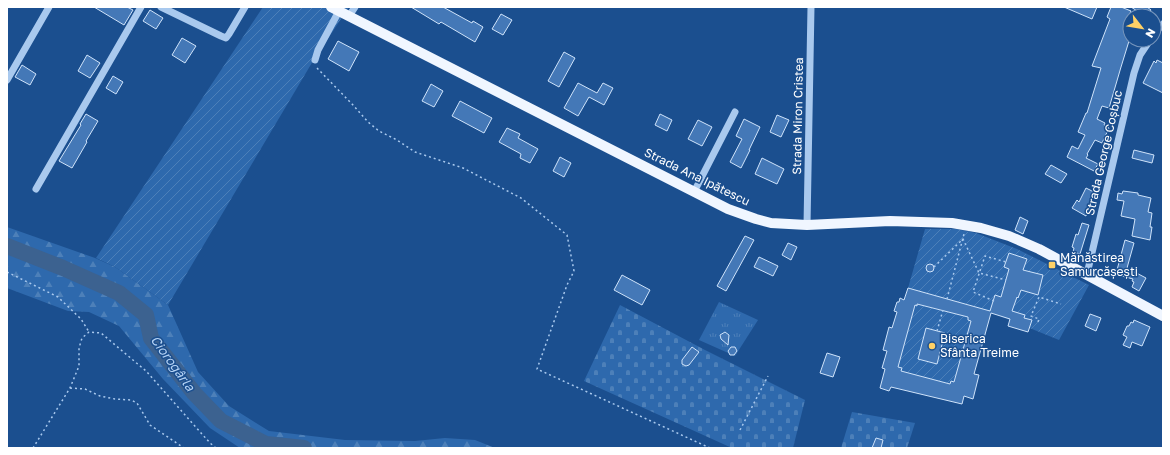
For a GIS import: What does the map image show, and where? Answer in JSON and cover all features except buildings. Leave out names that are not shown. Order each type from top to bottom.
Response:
[{"type":"main road","name":"Strada Ana Ipătescu","points":[[335,9],[728,209],[756,219],[771,222],[807,225],[890,221],[938,222],[967,225],[994,231],[1025,242],[1163,316]]},
{"type":"street","points":[[7,80],[49,7]]},
{"type":"street","points":[[36,190],[141,7]]},
{"type":"street","points":[[161,7],[226,38],[245,7]]},
{"type":"street","points":[[349,16],[355,7]]},
{"type":"street","name":"Strada Miron Cristea","points":[[807,225],[811,7]]},
{"type":"street","points":[[315,60],[335,9]]},
{"type":"street","name":"Strada George Coșbuc","points":[[1087,274],[1134,73],[1140,55],[1145,48]]},
{"type":"street","points":[[694,192],[735,112]]},
{"type":"path","points":[[315,60],[317,69],[368,122],[379,131],[397,140],[415,152],[463,168],[521,198],[567,235],[574,271],[567,285],[537,369],[710,448]]},
{"type":"path","points":[[947,299],[967,225]]},
{"type":"path","points":[[934,267],[963,239]]},
{"type":"path","points":[[963,239],[979,273]]},
{"type":"path","points":[[994,301],[973,292],[985,256],[1006,262]]},
{"type":"path","points":[[7,272],[58,297],[81,318],[89,332]]},
{"type":"path","points":[[979,273],[1006,280]]},
{"type":"path","points":[[1038,322],[1039,319],[1031,316],[1039,296],[1061,304]]},
{"type":"path","points":[[937,331],[944,310]]},
{"type":"path","points":[[34,448],[70,388],[79,366],[79,348],[82,338],[89,332],[101,333],[146,371],[205,438],[216,448]]},
{"type":"path","points":[[740,430],[768,376]]},
{"type":"path","points":[[70,388],[85,389],[100,396],[131,400],[137,403],[150,425],[184,448]]},
{"type":"green space","points":[[263,7],[349,7],[313,61],[168,305],[115,267],[96,258]]},
{"type":"green space","points":[[7,227],[95,258],[115,267],[168,305],[198,372],[229,406],[269,431],[345,440],[415,441],[445,438],[475,440],[495,448],[240,448],[210,428],[163,379],[119,326],[89,312],[68,311],[7,288]]},
{"type":"green space","points":[[925,229],[956,229],[976,233],[1017,249],[1089,285],[1059,340],[985,310],[908,288]]},
{"type":"green space","points":[[719,302],[758,320],[735,356],[699,340]]},
{"type":"green space","points":[[917,304],[968,317],[968,320],[971,321],[954,382],[951,381],[950,384],[901,371],[898,367],[915,305],[917,306]]},
{"type":"green space","points":[[620,305],[705,350],[805,400],[793,448],[732,448],[584,381]]},
{"type":"green space","points":[[852,412],[915,423],[907,448],[841,448]]},
{"type":"waterway","name":"Ciorogârla","points":[[7,246],[63,268],[119,293],[146,315],[151,338],[194,393],[221,421],[266,444],[304,448]]},
{"type":"place","name":"Mănăstirea Samurcășești","points":[[1052,265]]},
{"type":"place","name":"Biserica Sfânta Treime","points":[[932,346]]}]
